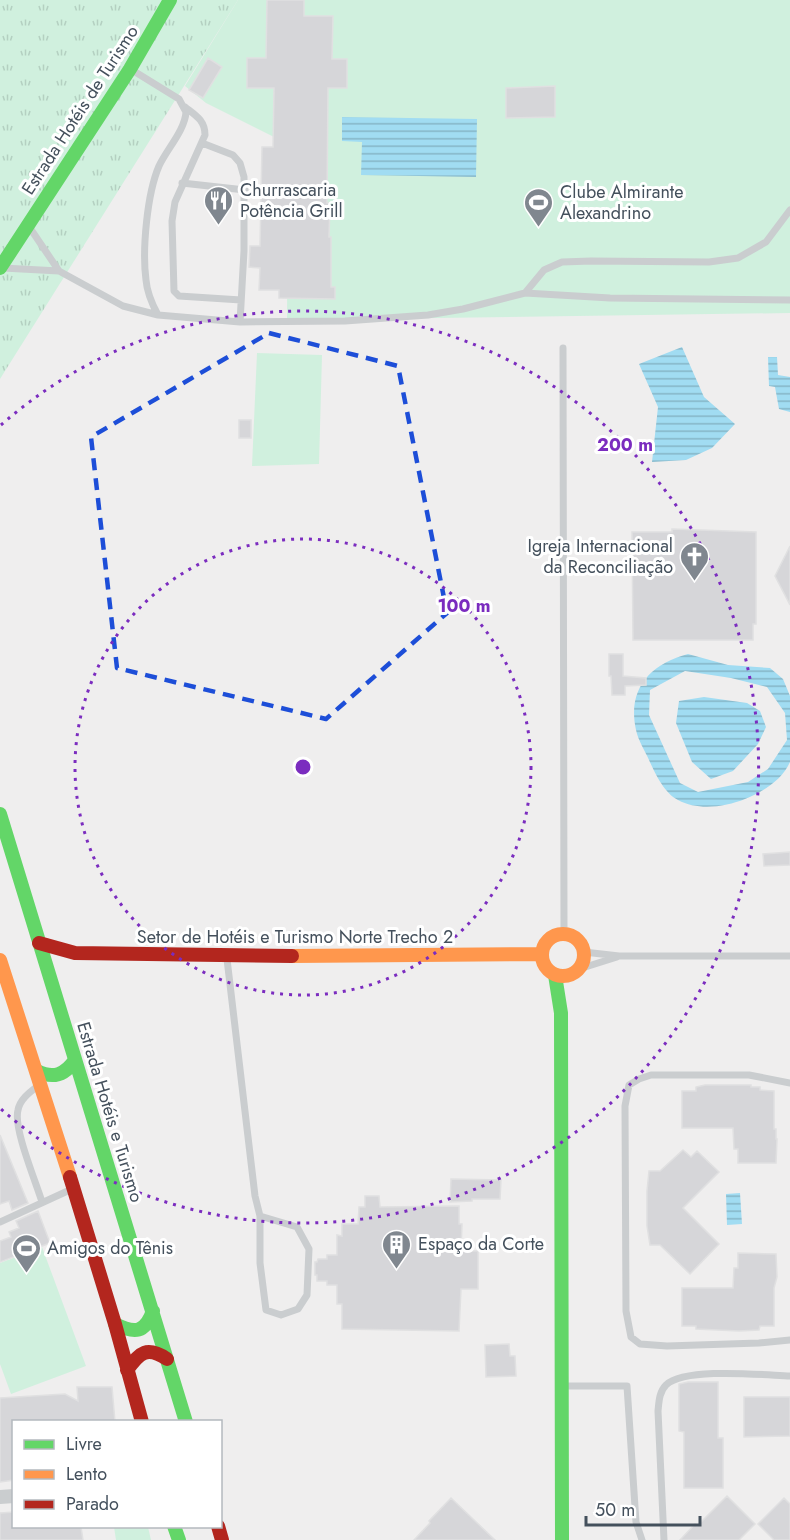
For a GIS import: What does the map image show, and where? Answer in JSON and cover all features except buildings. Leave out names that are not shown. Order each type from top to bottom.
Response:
[{"type":"main road","name":"Estrada Hotéis de Turismo","points":[[0,268],[130,69],[170,0]]},
{"type":"main road","name":"Estrada Hotéis e Turismo","points":[[0,814],[39,943],[63,965],[75,1060],[185,1420]]},
{"type":"main road","points":[[561,1012],[576,972],[584,958],[584,952],[577,939],[564,934],[549,939],[544,945],[543,959],[555,975],[561,1012],[562,1540]]},
{"type":"main road","name":"Setor de Hotéis e Turismo Norte Trecho 2","points":[[39,943],[63,965],[226,956],[515,955],[543,959]]},
{"type":"main road","points":[[0,960],[3,980],[39,1077],[141,1420]]},
{"type":"main road","points":[[555,975],[576,972]]},
{"type":"main road","points":[[39,1077],[57,1076],[67,1071],[75,1060]]},
{"type":"main road","points":[[114,1324],[130,1332],[141,1330],[147,1326],[153,1311]]},
{"type":"main road","points":[[127,1370],[137,1356],[143,1352],[152,1350],[167,1359]]},
{"type":"lane","points":[[130,69],[179,99],[184,107],[199,118],[204,125],[205,135],[202,143],[175,202],[172,221],[174,291],[179,296],[241,300]]},
{"type":"lane","points":[[158,315],[146,282],[148,209],[159,166],[185,117],[184,107]]},
{"type":"lane","points":[[202,143],[236,158],[244,177],[240,322]]},
{"type":"lane","points":[[182,183],[244,190]]},
{"type":"lane","points":[[525,293],[544,270],[562,262],[709,262],[738,258],[766,242],[790,210]]},
{"type":"lane","points":[[28,224],[59,271]]},
{"type":"lane","points":[[0,268],[59,271],[123,306],[158,315],[240,322],[345,321],[428,315],[463,309],[525,293],[610,298],[790,300]]},
{"type":"lane","points":[[562,348],[564,934]]},
{"type":"lane","points":[[584,952],[619,956],[790,956]]},
{"type":"lane","points":[[226,956],[255,1196],[260,1216],[260,1263],[266,1310],[281,1315],[298,1309],[307,1295],[309,1249],[297,1227],[260,1216]]},
{"type":"lane","points":[[576,972],[619,956]]},
{"type":"lane","points":[[790,1083],[749,1075],[651,1075],[629,1085],[625,1106],[626,1311],[631,1337],[640,1344],[667,1346],[790,1340]]},
{"type":"lane","points":[[39,1077],[17,1111],[18,1127],[42,1202]]},
{"type":"lane","points":[[0,1222],[72,1189]]},
{"type":"lane","points":[[664,1540],[658,1411],[664,1388],[676,1379],[698,1375],[790,1376]]},
{"type":"lane","points":[[563,1386],[627,1386],[636,1522],[642,1540]]},
{"type":"highlighted area","points":[[269,333],[398,366],[447,613],[326,719],[117,668],[91,437]]},
{"type":"green space","points":[[0,0],[238,0],[0,379]]},
{"type":"green space","name":"Clube Almirante Alexandrino","points":[[238,0],[790,0],[790,313],[287,320],[288,144],[206,103],[185,86]]},
{"type":"green space","points":[[257,353],[322,355],[319,464],[252,466]]},
{"type":"green space","points":[[42,1247],[86,1366],[11,1394],[0,1364],[0,1263]]},
{"type":"green space","points":[[114,1528],[148,1528],[151,1540],[116,1540]]},
{"type":"water","points":[[342,117],[477,119],[476,177],[361,175],[362,142],[342,141]]},
{"type":"water","points":[[682,347],[704,397],[735,424],[712,448],[686,460],[652,462],[658,407],[639,364]]},
{"type":"water","points":[[768,357],[777,357],[778,375],[790,377],[790,412],[779,409],[775,387],[769,386]]},
{"type":"water","points":[[688,654],[728,665],[770,668],[783,679],[790,696],[790,762],[771,785],[745,799],[712,807],[694,806],[678,800],[664,788],[637,734],[634,715],[635,702],[644,680],[674,658]],"holes":[[[685,671],[731,678],[767,687],[785,713],[787,740],[768,769],[748,782],[698,792],[680,783],[649,715],[650,690]]]},
{"type":"water","points":[[704,697],[747,703],[760,711],[766,727],[758,744],[733,771],[711,779],[692,762],[676,723],[679,701]]},
{"type":"water","points":[[740,1193],[742,1224],[727,1225],[726,1194]]},
{"type":"traffic: fast","points":[[0,268],[130,69],[170,0]]},
{"type":"traffic: fast","points":[[0,814],[185,1420]]},
{"type":"traffic: fast","points":[[555,975],[561,1013],[562,1540]]},
{"type":"traffic: fast","points":[[37,1071],[48,1075],[58,1074],[67,1069],[75,1060]]},
{"type":"traffic: fast","points":[[115,1324],[138,1330],[146,1324],[153,1311]]},
{"type":"traffic: fast","points":[[175,1528],[179,1540]]},
{"type":"traffic: slow","points":[[563,934],[571,935],[578,940],[583,947],[584,955],[583,963],[578,970],[571,975],[563,976],[555,975],[548,970],[543,963],[542,955],[543,947],[548,940],[555,935],[563,934]]},
{"type":"traffic: slow","points":[[292,956],[542,954]]},
{"type":"traffic: slow","points":[[0,960],[70,1177]]},
{"type":"traffic: jam","points":[[39,943],[75,953],[292,956]]},
{"type":"traffic: jam","points":[[70,1177],[141,1420]]},
{"type":"traffic: jam","points":[[127,1370],[144,1353],[154,1353],[167,1359]]},
{"type":"traffic: jam","points":[[219,1528],[222,1540]]},
{"type":"place","name":"Churrascaria Potência Grill","points":[[219,226]]},
{"type":"place","name":"Clube Almirante Alexandrino","points":[[539,228]]},
{"type":"place","name":"Igreja Internacional da Reconciliação","points":[[694,582]]},
{"type":"place","name":"Espaço da Corte","points":[[397,1270]]},
{"type":"place","name":"Amigos do Tênis","points":[[26,1274]]}]
